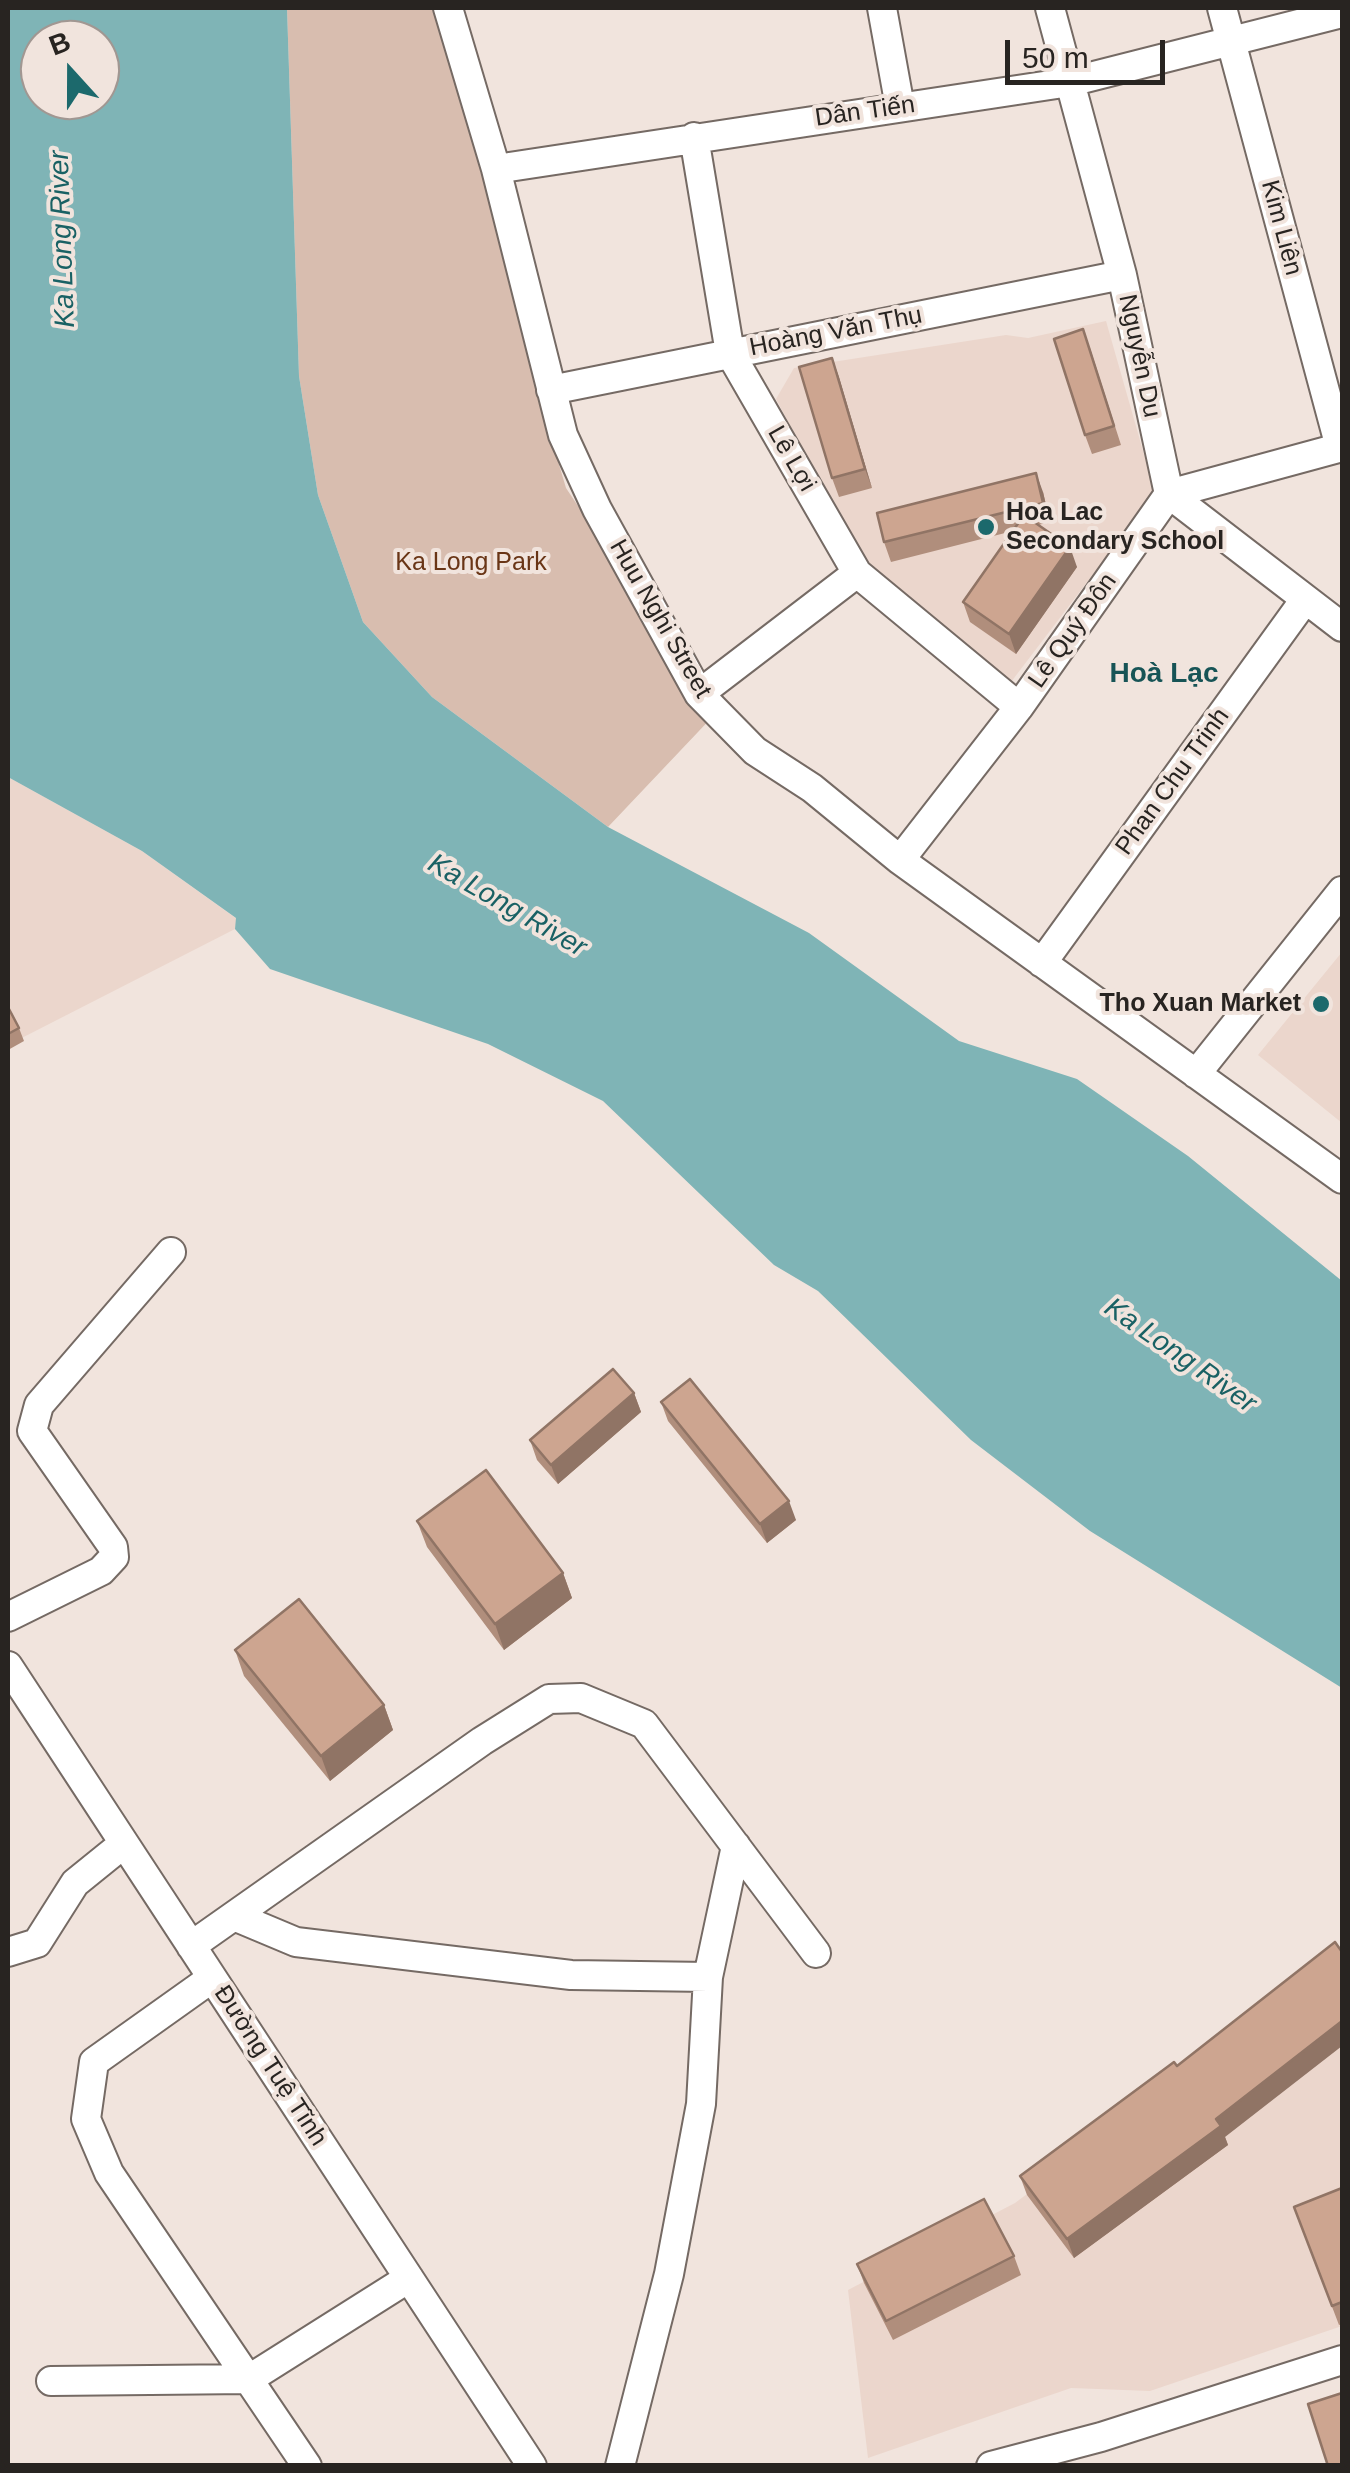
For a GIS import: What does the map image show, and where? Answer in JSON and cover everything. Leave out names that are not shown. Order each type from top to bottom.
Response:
[{"type":"street","name":"Huu Nghi Street","points":[[448,8],[496,169],[563,435],[597,509],[700,694],[754,751],[812,788],[900,860],[1342,1179]]},
{"type":"street","points":[[882,8],[900,106]]},
{"type":"street","name":"Nguyễn Du","points":[[1050,8],[1122,275],[1169,494]]},
{"type":"street","name":"Kim Liên","points":[[1222,8],[1341,447]]},
{"type":"street","name":"Dân Tiến","points":[[496,169],[1070,82],[1342,13]]},
{"type":"street","name":"Lê Lợi","points":[[694,137],[730,353],[857,573],[1019,707]]},
{"type":"street","name":"Hoàng Văn Thụ","points":[[551,390],[1122,275]]},
{"type":"street","points":[[1169,494],[1341,447]]},
{"type":"street","points":[[1169,494],[1342,627]]},
{"type":"street","name":"Lê Quý Đôn","points":[[900,860],[1019,707],[1169,494]]},
{"type":"street","points":[[700,694],[857,573]]},
{"type":"street","name":"Phan Chu Trinh","points":[[1042,963],[1304,601]]},
{"type":"street","points":[[1196,1074],[1342,891]]},
{"type":"street","points":[[8,1617],[101,1571],[114,1557],[113,1547],[32,1431],[39,1405],[171,1252]]},
{"type":"street","name":"Đường Tuệ Tĩnh","points":[[8,1666],[532,2466]]},
{"type":"street","points":[[191,1946],[548,1699],[581,1698],[644,1724],[816,1953]]},
{"type":"street","points":[[8,1952],[37,1943],[75,1884],[122,1845]]},
{"type":"street","points":[[620,2466],[669,2274],[701,2104],[708,1978],[736,1846]]},
{"type":"street","points":[[234,1916],[296,1942],[571,1975],[708,1978]]},
{"type":"street","points":[[212,1978],[94,2062],[86,2119],[109,2173],[307,2466]]},
{"type":"street","points":[[51,2380],[249,2379],[409,2278]]},
{"type":"street","points":[[991,2466],[1101,2436],[1342,2360]]},
{"type":"shaded area","name":"Hoa Lac Secondary School","points":[[1106,321],[1155,493],[1011,682],[862,561],[776,399],[794,368],[1006,335],[1028,338]]},
{"type":"shaded area","points":[[8,777],[142,851],[237,919],[235,929],[8,1045]]},
{"type":"shaded area","name":"Tho Xuan Market","points":[[1342,952],[1342,1123],[1258,1055]]},
{"type":"shaded area","points":[[1342,1959],[1342,2326],[1150,2391],[1071,2388],[868,2458],[848,2290],[1015,2203]]},
{"type":"green space","name":"Ka Long Park","points":[[287,8],[461,8],[546,421],[566,488],[716,713],[608,827],[432,697],[363,622],[318,495],[299,376]]},
{"type":"water","name":"Ka Long River","points":[[8,8],[287,8],[299,376],[318,495],[363,622],[432,697],[608,827],[809,933],[959,1041],[1077,1079],[1188,1156],[1342,1281],[1342,1688],[1090,1531],[971,1440],[818,1291],[774,1265],[603,1101],[488,1044],[270,969],[235,929],[236,918],[142,851],[8,777]]},
{"type":"building","points":[[1083,329],[1114,426],[1085,435],[1054,339]]},
{"type":"building","points":[[832,358],[865,469],[832,478],[799,367]]},
{"type":"building","points":[[1036,473],[1043,503],[884,542],[877,513]]},
{"type":"building","points":[[1024,515],[1070,547],[1009,634],[963,602]]},
{"type":"building","points":[[8,1010],[19,1028],[8,1034]]},
{"type":"building","points":[[613,1369],[634,1393],[551,1465],[530,1440]]},
{"type":"building","points":[[690,1379],[789,1501],[760,1524],[661,1402]]},
{"type":"building","points":[[486,1470],[563,1573],[495,1624],[417,1521]]},
{"type":"building","points":[[299,1599],[384,1705],[321,1756],[235,1650]]},
{"type":"building","points":[[1335,1942],[1342,1952],[1342,2021],[1216,2119],[1221,2126],[1067,2239],[1020,2176],[1174,2062],[1177,2066]]},
{"type":"building","points":[[1342,2188],[1342,2302],[1332,2306],[1294,2207]]},
{"type":"building","points":[[984,2199],[1014,2256],[886,2321],[857,2264]]},
{"type":"building","points":[[1342,2393],[1342,2466],[1328,2466],[1308,2404]]},
{"type":"place","name":"Hoa Lac Secondary School","points":[[986,527]]},
{"type":"place","name":"Tho Xuan Market","points":[[1321,1004]]},
{"type":"district","name":"Hoà Lạc","points":[[1164,674]]}]
